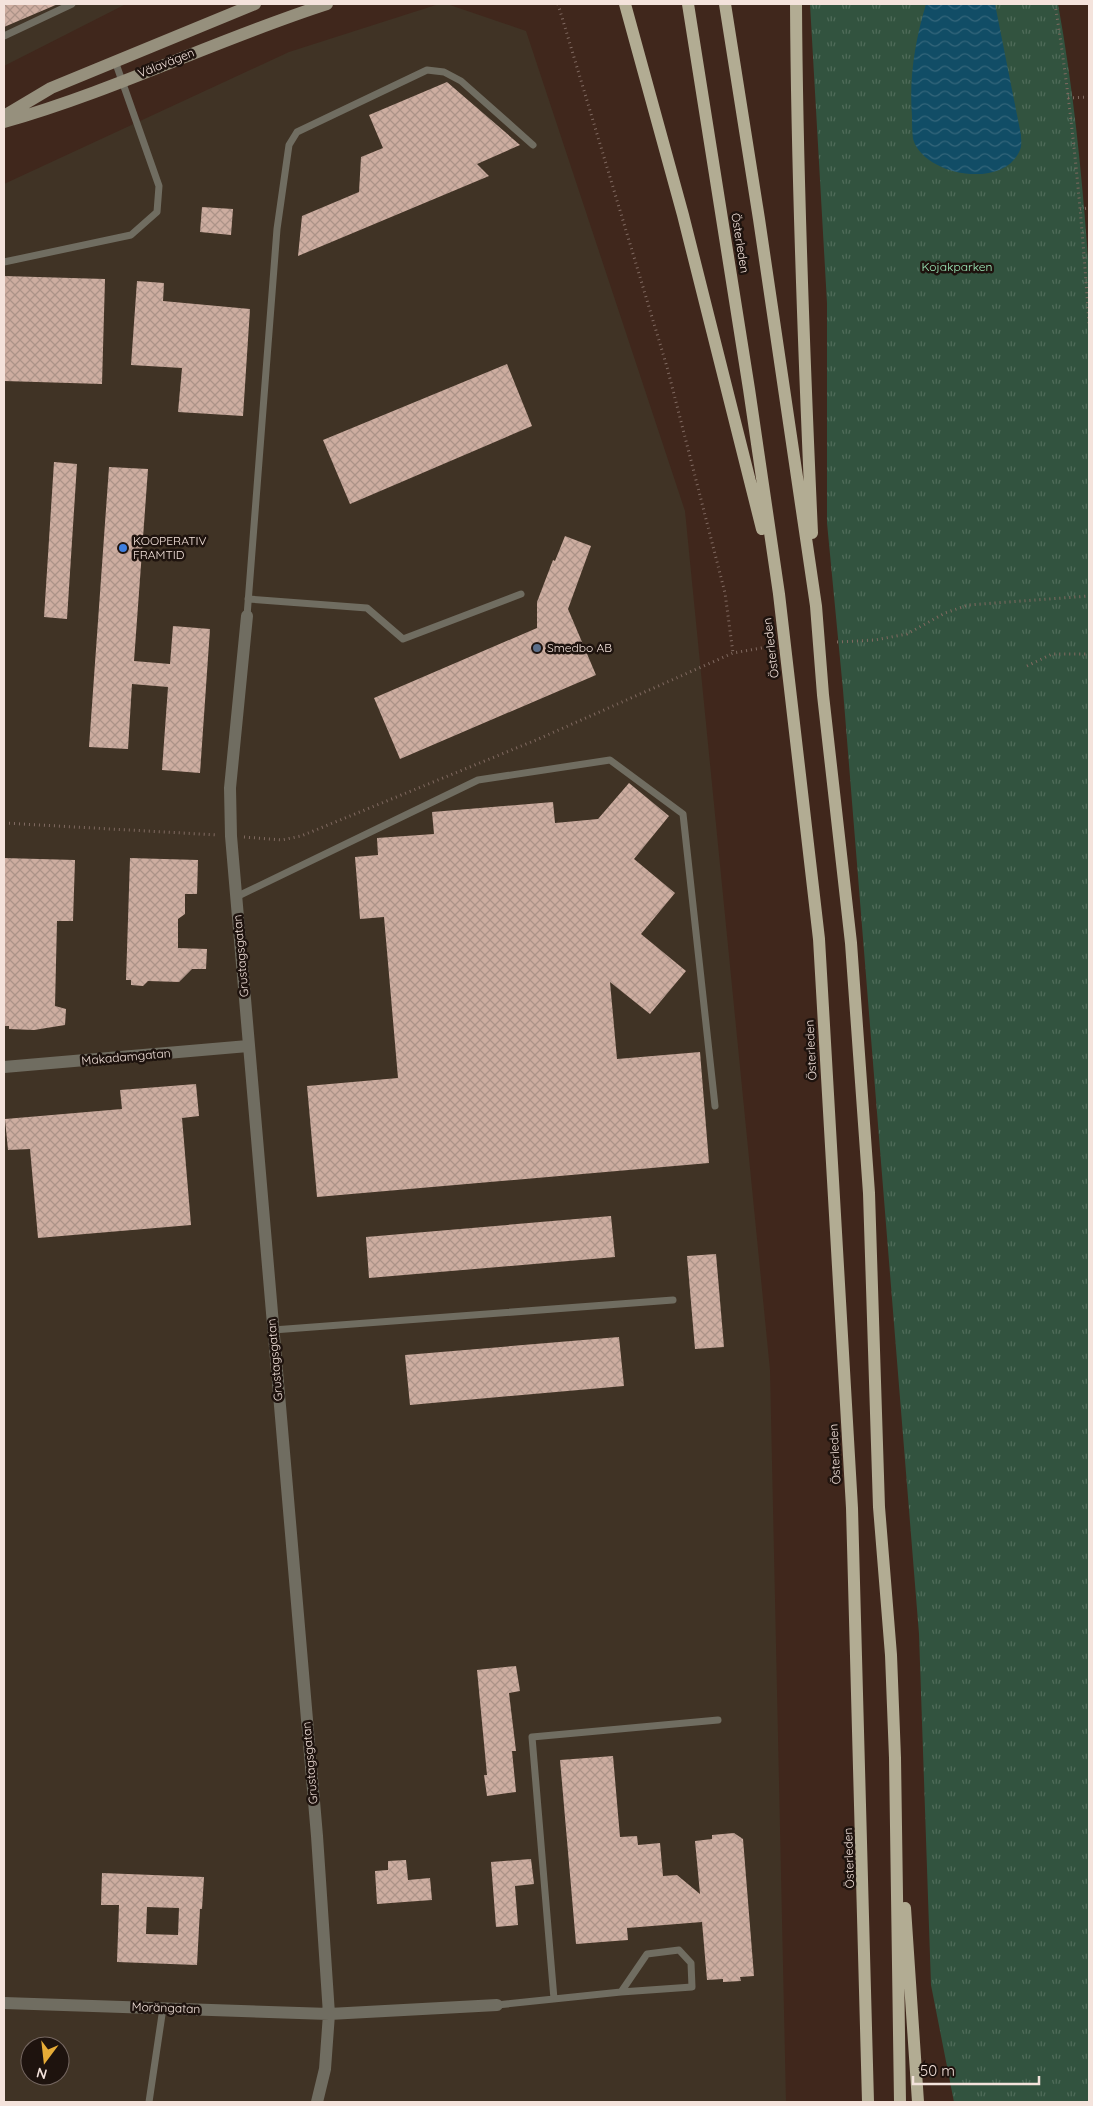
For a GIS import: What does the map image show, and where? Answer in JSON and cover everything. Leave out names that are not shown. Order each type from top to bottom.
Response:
[{"type":"main road","name":"Välavägen","points":[[4,116],[51,88],[255,4]]},
{"type":"main road","name":"Välavägen","points":[[4,122],[56,107],[268,23],[327,4]]},
{"type":"main road","points":[[625,4],[683,215],[779,594]]},
{"type":"main road","name":"Österleden","points":[[688,4],[749,388],[779,594],[819,948],[852,1508],[868,2102]]},
{"type":"main road","name":"Österleden","points":[[725,4],[761,229],[816,606],[822,695],[851,943],[869,1193],[879,1507],[891,1655],[896,1758],[900,2102]]},
{"type":"main road","points":[[796,4],[803,336],[816,606]]},
{"type":"main road","points":[[896,1758],[918,2102]]},
{"type":"main road","points":[[862,2102],[866,2029]]},
{"type":"street","name":"Grustagsgatan","points":[[246,616],[230,788],[231,836],[315,1816],[329,2014],[325,2069],[317,2102]]},
{"type":"street","name":"Makadamgatan","points":[[4,1067],[248,1046]]},
{"type":"street","name":"Morängatan","points":[[4,2003],[329,2014],[497,2005]]},
{"type":"lane","points":[[4,36],[72,4]]},
{"type":"lane","points":[[4,262],[131,236],[158,212],[159,186],[116,61]]},
{"type":"lane","points":[[246,616],[277,229],[289,145],[297,132],[427,70],[444,72],[461,82],[533,145]]},
{"type":"lane","points":[[248,599],[367,608],[403,639],[521,594]]},
{"type":"lane","points":[[236,898],[478,780],[610,760],[683,814],[714,1106]]},
{"type":"lane","points":[[273,1330],[673,1300]]},
{"type":"lane","points":[[554,1999],[532,1737],[718,1720]]},
{"type":"lane","points":[[497,2005],[621,1992],[692,1987],[691,1964],[679,1950],[647,1954],[621,1992]]},
{"type":"lane","points":[[149,2102],[163,2008]]},
{"type":"path","points":[[558,4],[667,367],[725,594],[733,653]]},
{"type":"path","points":[[1055,4],[1088,270],[1089,325]]},
{"type":"path","points":[[1068,98],[1089,97]]},
{"type":"path","points":[[1080,208],[1089,208]]},
{"type":"path","points":[[836,642],[875,640],[907,634],[945,613],[968,605],[1089,596]]},
{"type":"path","points":[[4,824],[282,840],[301,836],[536,740],[733,653],[768,647]]},
{"type":"path","points":[[1027,666],[1052,654],[1089,654]]},
{"type":"shaded area","points":[[4,4],[126,4],[4,66]]},
{"type":"shaded area","points":[[439,4],[447,4],[526,31],[685,511],[770,1370],[786,2102],[4,2102],[4,184],[289,52]]},
{"type":"green space","name":"Kojakparken","points":[[810,4],[1058,4],[1073,104],[1081,172],[1089,273],[1089,2102],[954,2102],[931,1985],[919,1634],[843,690],[827,523],[827,303]]},
{"type":"water","points":[[926,4],[995,4],[1021,135],[1020,150],[1011,163],[998,170],[982,174],[947,169],[932,162],[920,152],[913,139],[912,73],[916,45]]},
{"type":"building","points":[[4,4],[58,4],[4,27]]},
{"type":"building","points":[[447,82],[520,145],[477,164],[489,176],[298,256],[302,216],[359,192],[361,157],[383,148],[369,115]]},
{"type":"building","points":[[202,207],[233,209],[231,235],[200,232]]},
{"type":"building","points":[[4,276],[105,279],[102,384],[4,381]]},
{"type":"building","points":[[137,281],[164,283],[163,301],[250,309],[243,416],[178,412],[182,368],[131,365]]},
{"type":"building","points":[[507,364],[532,426],[350,504],[323,440]]},
{"type":"building","points":[[54,462],[77,464],[67,619],[44,617]]},
{"type":"building","name":"KOOPERATIV FRAMTID","points":[[109,467],[148,469],[134,661],[170,664],[173,626],[210,629],[200,773],[162,770],[168,687],[132,684],[128,749],[89,747]]},
{"type":"building","name":"Smedbo AB","points":[[565,536],[591,546],[568,609],[596,675],[400,759],[374,698],[537,628],[537,602],[553,560],[555,561]]},
{"type":"building","points":[[629,783],[669,816],[634,859],[675,893],[641,934],[686,971],[650,1014],[610,982],[617,1059],[700,1052],[709,1163],[317,1197],[307,1086],[398,1078],[384,917],[360,919],[355,857],[378,855],[377,838],[434,834],[432,812],[553,802],[555,823],[598,819]]},
{"type":"building","points":[[4,858],[75,860],[73,921],[57,921],[55,1006],[66,1009],[65,1025],[34,1030],[9,1029],[9,1026],[4,1026]]},
{"type":"building","points":[[130,858],[198,860],[197,894],[185,894],[185,914],[178,919],[178,948],[207,949],[206,969],[192,969],[179,982],[148,981],[143,986],[131,985],[131,980],[126,980]]},
{"type":"building","points":[[196,1084],[199,1116],[182,1118],[191,1225],[38,1238],[30,1149],[8,1150],[5,1119],[122,1109],[120,1090]]},
{"type":"building","points":[[611,1216],[615,1257],[369,1278],[366,1237]]},
{"type":"building","points":[[716,1254],[724,1347],[695,1349],[687,1256]]},
{"type":"building","points":[[619,1337],[624,1386],[410,1405],[405,1355]]},
{"type":"building","points":[[516,1666],[520,1691],[509,1693],[516,1751],[512,1751],[516,1792],[487,1796],[484,1775],[487,1775],[477,1670]]},
{"type":"building","points":[[613,1756],[620,1837],[637,1836],[638,1845],[660,1843],[663,1876],[677,1875],[700,1894],[695,1841],[712,1839],[712,1835],[734,1833],[743,1839],[754,1976],[740,1977],[741,1981],[723,1982],[723,1979],[707,1980],[702,1922],[627,1928],[628,1940],[576,1944],[560,1760]]},
{"type":"building","points":[[531,1859],[534,1884],[515,1886],[518,1925],[496,1927],[491,1862]]},
{"type":"building","points":[[406,1860],[408,1880],[430,1878],[432,1900],[377,1904],[375,1871],[388,1870],[388,1861]]},
{"type":"building","points":[[102,1873],[204,1877],[197,1965],[117,1962],[119,1905],[101,1905]],"holes":[[[147,1907],[179,1908],[178,1935],[146,1934]]]},
{"type":"place","name":"KOOPERATIV FRAMTID","points":[[123,548]]},
{"type":"place","name":"Smedbo AB","points":[[537,648]]}]
